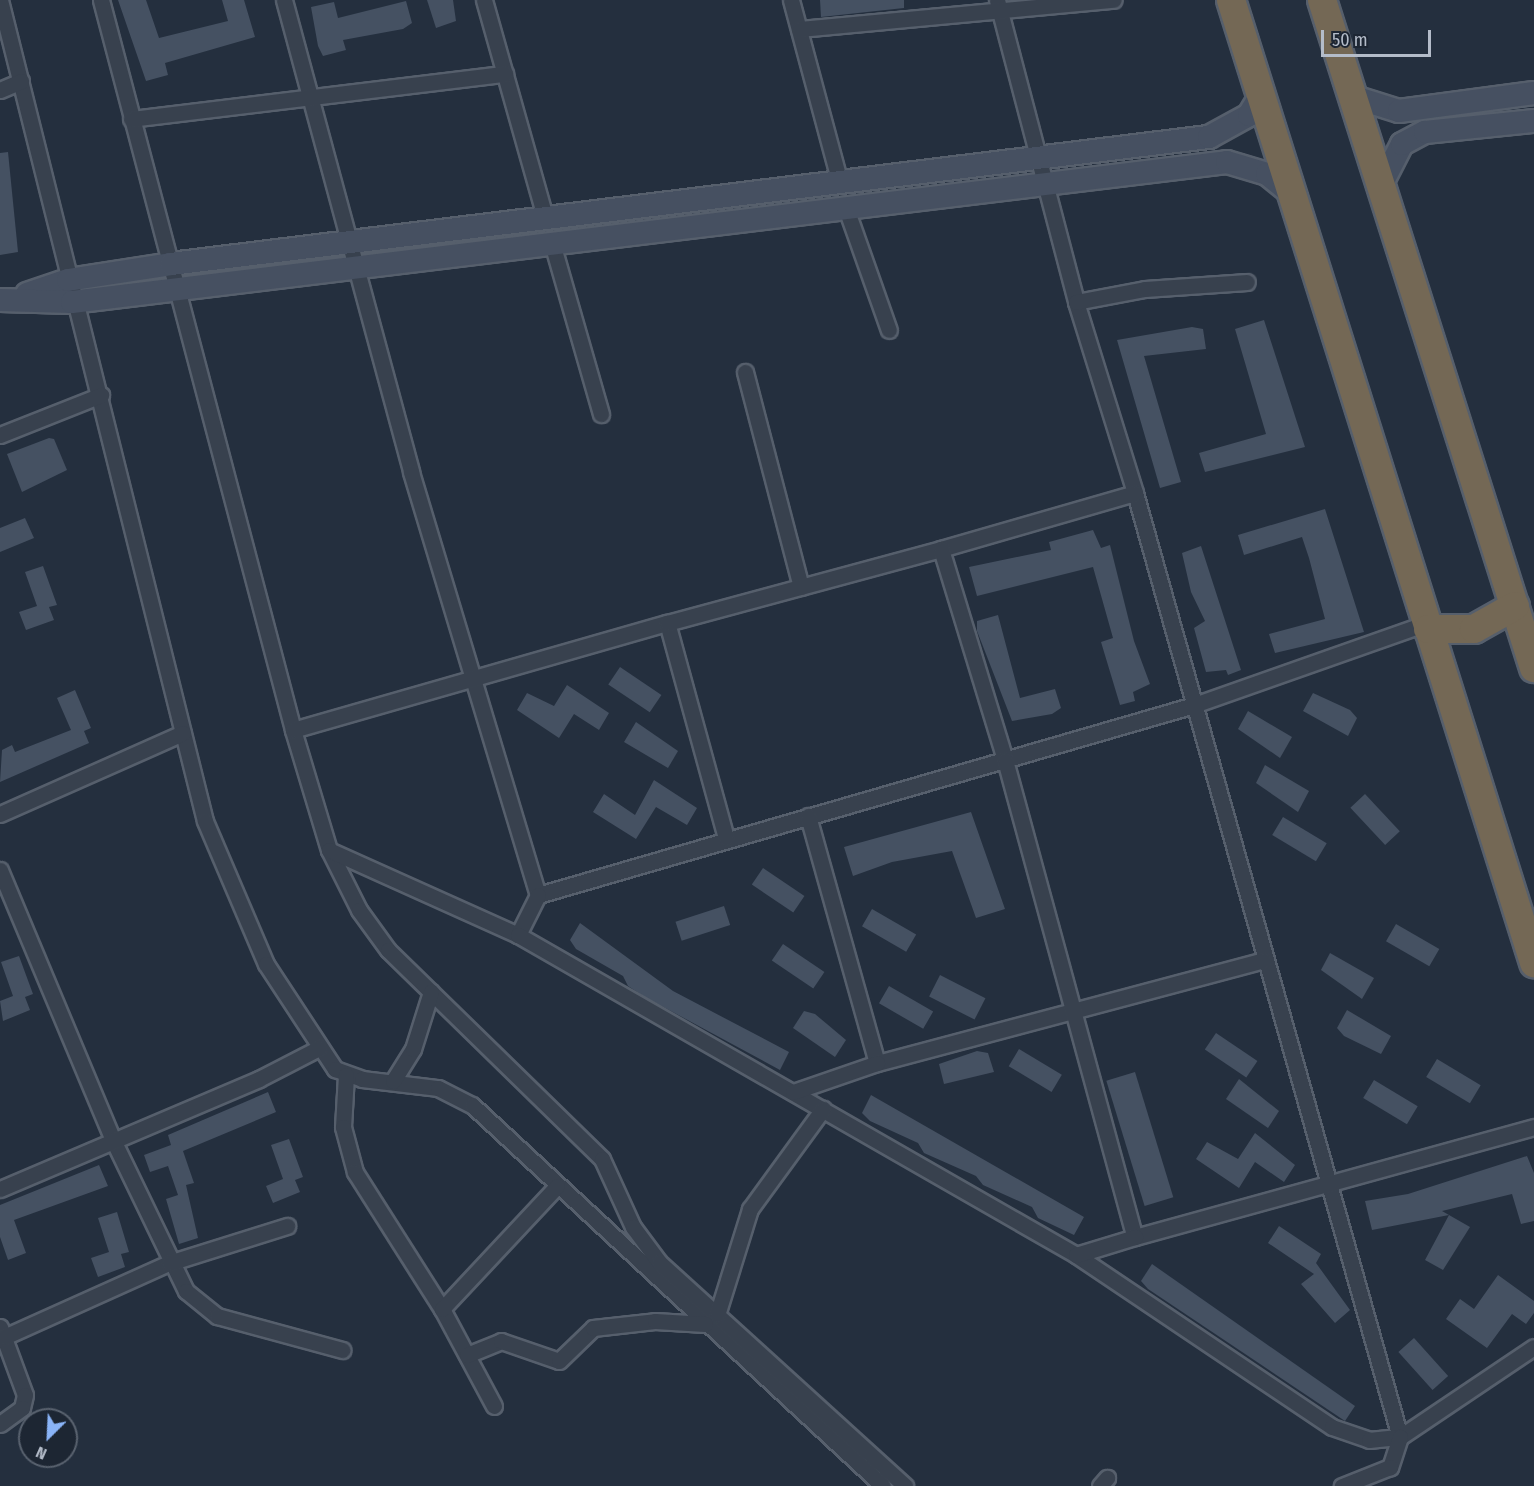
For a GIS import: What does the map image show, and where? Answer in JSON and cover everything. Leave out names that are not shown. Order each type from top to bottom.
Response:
[{"type":"highway","points":[[1231,0],[1534,963]]},
{"type":"highway","points":[[1322,0],[1534,668]]},
{"type":"highway","points":[[1427,626],[1474,629],[1515,606]]},
{"type":"street","points":[[0,0],[70,291],[101,395],[183,733],[226,880],[266,964],[319,1048],[346,1075],[393,1081],[458,1096],[557,1186],[905,1486]]},
{"type":"street","points":[[102,0],[131,119],[178,287],[293,730],[329,850],[359,910],[388,950],[602,1160],[645,1245],[711,1320],[883,1486]]},
{"type":"street","points":[[284,0],[357,269],[473,678],[538,895],[518,935]]},
{"type":"street","points":[[484,0],[545,217]]},
{"type":"street","points":[[791,0],[839,179]]},
{"type":"street","points":[[799,29],[999,7],[1114,0]]},
{"type":"street","points":[[999,7],[1048,185],[1076,302],[1135,493],[1264,960],[1400,1437],[1390,1467],[1342,1486]]},
{"type":"street","points":[[131,119],[505,74]]},
{"type":"street","points":[[0,90],[21,81]]},
{"type":"street","points":[[70,291],[171,264],[839,179],[1040,158],[1209,137],[1249,115],[1262,93]]},
{"type":"street","points":[[1351,96],[1399,111],[1534,93]]},
{"type":"street","points":[[1380,187],[1402,144],[1425,132],[1534,121]]},
{"type":"street","points":[[9,299],[70,291],[178,287],[357,269],[552,243],[847,211],[1227,162],[1267,174],[1294,196]]},
{"type":"street","points":[[847,211],[889,330]]},
{"type":"street","points":[[552,243],[601,414]]},
{"type":"street","points":[[1076,302],[1145,289],[1247,282]]},
{"type":"street","points":[[745,372],[801,587]]},
{"type":"street","points":[[0,435],[101,395]]},
{"type":"street","points":[[293,730],[1135,493]]},
{"type":"street","points":[[941,549],[1005,760],[1071,1010],[1135,1237]]},
{"type":"street","points":[[667,623],[726,838]]},
{"type":"street","points":[[538,895],[726,838],[1194,705],[1427,626]]},
{"type":"street","points":[[0,814],[183,733]]},
{"type":"street","points":[[808,816],[877,1064]]},
{"type":"street","points":[[329,850],[518,935],[823,1109],[1076,1255],[1332,1427],[1369,1440],[1400,1437],[1534,1347]]},
{"type":"street","points":[[0,870],[4,892],[113,1140],[169,1263],[197,1304],[217,1316],[342,1350]]},
{"type":"street","points":[[793,1092],[877,1064],[1071,1010],[1264,960]]},
{"type":"street","points":[[393,1081],[413,1049],[431,992]]},
{"type":"street","points":[[0,1189],[259,1079],[319,1048]]},
{"type":"street","points":[[346,1075],[343,1127],[355,1172],[442,1309],[494,1406]]},
{"type":"street","points":[[711,1320],[750,1209],[823,1109]]},
{"type":"street","points":[[1076,1255],[1328,1182],[1534,1127]]},
{"type":"street","points":[[442,1309],[557,1186]]},
{"type":"street","points":[[0,1424],[22,1408],[25,1395],[2,1332],[169,1263],[287,1226]]},
{"type":"street","points":[[467,1355],[501,1341],[559,1361],[593,1328],[655,1321],[711,1320]]},
{"type":"building","points":[[118,0],[146,0],[159,38],[228,21],[222,0],[244,0],[255,37],[165,63],[168,75],[146,81]]},
{"type":"building","points":[[427,0],[453,0],[456,21],[436,28]]},
{"type":"building","points":[[820,0],[904,0],[904,8],[821,17]]},
{"type":"building","points":[[406,1],[412,23],[403,29],[343,40],[346,50],[323,56],[318,46],[311,7],[334,2],[338,18]]},
{"type":"building","points":[[8,152],[18,252],[0,255],[0,153]]},
{"type":"building","points":[[1264,320],[1305,447],[1205,472],[1199,453],[1266,434],[1235,329]]},
{"type":"building","points":[[1192,327],[1203,329],[1206,349],[1144,356],[1181,482],[1160,488],[1117,340]]},
{"type":"building","points":[[49,438],[54,439],[67,470],[22,492],[7,454]]},
{"type":"building","points":[[1325,509],[1364,632],[1275,653],[1269,634],[1325,619],[1309,558],[1302,537],[1244,555],[1238,535]]},
{"type":"building","points":[[25,518],[34,538],[0,552],[0,528]]},
{"type":"building","points":[[1093,530],[1101,548],[1110,545],[1134,641],[1150,684],[1133,692],[1135,701],[1120,705],[1101,642],[1113,638],[1093,567],[977,596],[969,567],[1051,550],[1049,542]]},
{"type":"building","points":[[1201,546],[1241,670],[1228,675],[1226,670],[1206,672],[1194,628],[1205,621],[1191,592],[1182,553]]},
{"type":"building","points":[[43,566],[57,605],[49,607],[54,620],[26,630],[19,612],[37,606],[25,572]]},
{"type":"building","points":[[998,615],[1020,698],[1055,689],[1061,708],[1052,714],[1012,721],[977,631],[977,621]]},
{"type":"building","points":[[620,667],[661,695],[650,712],[608,684]]},
{"type":"building","points":[[567,685],[609,713],[599,730],[574,714],[559,738],[517,710],[527,693],[554,706]]},
{"type":"building","points":[[75,690],[91,728],[84,731],[89,743],[0,782],[2,750],[12,745],[15,752],[71,730],[57,698]]},
{"type":"building","points":[[1313,693],[1350,710],[1357,718],[1348,736],[1303,711]]},
{"type":"building","points":[[1248,711],[1292,737],[1280,758],[1238,729]]},
{"type":"building","points":[[636,722],[678,751],[668,768],[624,742]]},
{"type":"building","points":[[1265,765],[1309,791],[1298,812],[1256,783]]},
{"type":"building","points":[[654,780],[697,808],[687,825],[656,807],[636,839],[593,812],[604,794],[635,815]]},
{"type":"building","points":[[1365,794],[1400,831],[1385,845],[1350,808]]},
{"type":"building","points":[[971,812],[1005,909],[976,918],[952,851],[892,862],[853,876],[844,847]]},
{"type":"building","points":[[1283,817],[1327,843],[1316,861],[1272,835]]},
{"type":"building","points":[[763,868],[804,896],[793,913],[752,885]]},
{"type":"building","points":[[724,906],[730,925],[682,941],[675,922]]},
{"type":"building","points":[[872,909],[916,934],[906,952],[862,926]]},
{"type":"building","points":[[580,923],[673,991],[789,1052],[780,1070],[645,997],[628,986],[623,976],[576,949],[570,940]]},
{"type":"building","points":[[1396,924],[1439,949],[1429,966],[1386,941]]},
{"type":"building","points":[[783,944],[824,972],[813,989],[772,961]]},
{"type":"building","points":[[1330,953],[1374,978],[1362,999],[1321,970]]},
{"type":"building","points":[[19,956],[33,994],[25,997],[30,1010],[3,1021],[0,1001],[13,996],[1,962]]},
{"type":"building","points":[[940,975],[985,998],[975,1020],[929,996]]},
{"type":"building","points":[[889,986],[933,1011],[923,1029],[879,1003]]},
{"type":"building","points":[[1347,1010],[1391,1036],[1381,1054],[1344,1036],[1337,1028]]},
{"type":"building","points":[[804,1011],[815,1014],[846,1040],[835,1057],[793,1028]]},
{"type":"building","points":[[1216,1033],[1257,1061],[1246,1078],[1205,1050]]},
{"type":"building","points":[[1019,1049],[1062,1075],[1052,1092],[1009,1066]]},
{"type":"building","points":[[977,1051],[988,1053],[994,1072],[944,1084],[939,1064]]},
{"type":"building","points":[[1437,1059],[1481,1085],[1470,1103],[1426,1077]]},
{"type":"building","points":[[1135,1072],[1173,1197],[1145,1206],[1106,1081]]},
{"type":"building","points":[[1239,1079],[1279,1111],[1268,1128],[1226,1099]]},
{"type":"building","points":[[1374,1080],[1418,1106],[1407,1124],[1363,1098]]},
{"type":"building","points":[[268,1092],[276,1112],[183,1151],[194,1183],[186,1185],[198,1238],[179,1244],[166,1199],[178,1195],[168,1166],[150,1172],[144,1155],[171,1145],[168,1135]]},
{"type":"building","points":[[871,1095],[1084,1217],[1074,1235],[1038,1218],[1032,1207],[983,1185],[976,1176],[924,1153],[918,1143],[870,1121],[862,1113]]},
{"type":"building","points":[[1255,1133],[1295,1165],[1284,1182],[1255,1162],[1239,1188],[1196,1159],[1207,1142],[1238,1159]]},
{"type":"building","points":[[289,1139],[303,1177],[295,1180],[300,1192],[273,1203],[266,1186],[283,1179],[271,1145]]},
{"type":"building","points":[[1527,1156],[1534,1173],[1534,1221],[1521,1224],[1512,1194],[1442,1211],[1449,1215],[1372,1230],[1365,1201],[1408,1194]]},
{"type":"building","points":[[99,1165],[108,1186],[14,1220],[26,1253],[8,1260],[0,1237],[0,1205]]},
{"type":"building","points":[[117,1212],[129,1252],[121,1254],[125,1267],[98,1277],[91,1258],[109,1252],[98,1218]]},
{"type":"building","points":[[1449,1215],[1470,1227],[1443,1270],[1425,1260]]},
{"type":"building","points":[[1279,1226],[1321,1254],[1316,1263],[1350,1310],[1335,1323],[1301,1284],[1314,1274],[1268,1243]]},
{"type":"building","points":[[1152,1264],[1355,1406],[1345,1421],[1148,1289],[1141,1281]]},
{"type":"building","points":[[1498,1275],[1534,1301],[1534,1313],[1526,1324],[1512,1314],[1487,1348],[1446,1319],[1460,1299],[1474,1309]]},
{"type":"building","points":[[1414,1338],[1448,1376],[1433,1390],[1398,1352]]}]
